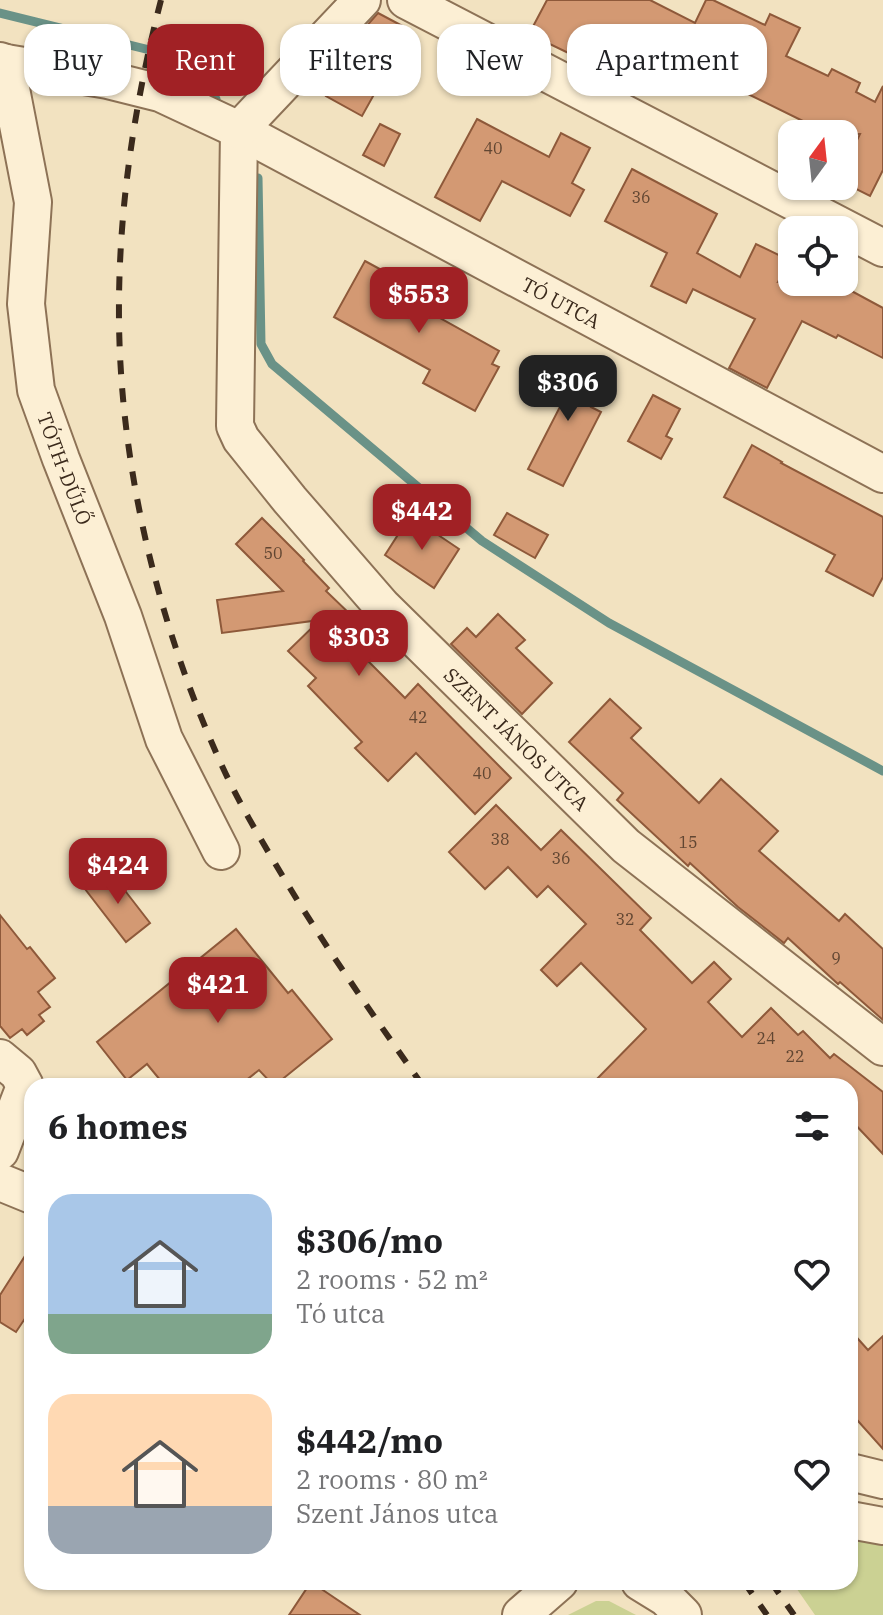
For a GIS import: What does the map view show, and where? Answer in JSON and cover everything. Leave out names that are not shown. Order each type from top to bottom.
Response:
[{"type":"street","points":[[239,130],[362,0]]},
{"type":"street","points":[[406,0],[883,248]]},
{"type":"street","name":"TÓ UTCA","points":[[3,62],[108,80],[160,93],[239,130],[883,474]]},
{"type":"street","name":"TÓTH-DŰLŐ","points":[[3,62],[33,202],[26,304],[36,390],[123,616],[164,739],[221,851]]},
{"type":"street","name":"SZENT JÁNOS UTCA","points":[[239,130],[235,426],[241,439],[382,606],[626,846],[883,1047]]},
{"type":"street","points":[[0,1058],[18,1073],[24,1084]]},
{"type":"street","points":[[0,1151],[24,1089]]},
{"type":"street","points":[[0,1182],[24,1192]]},
{"type":"street","points":[[858,1474],[883,1480]]},
{"type":"street","points":[[858,1521],[883,1526]]},
{"type":"street","points":[[521,1615],[550,1590]]},
{"type":"street","points":[[653,1590],[683,1615]]},
{"type":"green space","points":[[858,1541],[883,1546],[883,1615],[815,1615],[798,1590],[858,1590]]},
{"type":"green space","points":[[596,1601],[609,1601],[636,1615],[568,1615]]},
{"type":"building","points":[[547,0],[650,0],[695,23],[706,0],[713,0],[763,24],[567,24],[567,52],[551,45],[551,24],[534,24]]},
{"type":"building","points":[[378,13],[399,24],[368,24]]},
{"type":"building","points":[[770,14],[800,28],[786,56],[828,76],[832,69],[860,83],[856,92],[875,102],[883,86],[883,170],[870,196],[858,190],[858,120],[801,120],[752,96],[767,96],[765,24]]},
{"type":"building","points":[[326,96],[373,96],[362,116]]},
{"type":"building","points":[[477,119],[549,157],[561,133],[590,148],[572,183],[584,190],[570,216],[502,181],[480,221],[435,197]]},
{"type":"building","points":[[380,124],[400,134],[384,166],[363,155]]},
{"type":"building","points":[[632,169],[717,214],[697,253],[740,277],[756,244],[778,255],[778,296],[858,294],[883,308],[883,358],[802,321],[767,388],[729,368],[755,319],[693,289],[686,303],[651,286],[667,253],[605,221]]},
{"type":"building","points":[[365,261],[431,297],[424,309],[499,351],[492,364],[499,367],[475,411],[423,383],[430,370],[334,317]]},
{"type":"building","points":[[553,365],[576,377],[581,368],[606,381],[591,407],[601,412],[563,486],[528,469],[564,399],[541,387]]},
{"type":"building","points":[[653,395],[680,409],[666,436],[672,439],[661,459],[628,441]]},
{"type":"building","points":[[752,445],[883,517],[883,577],[873,596],[826,571],[835,555],[724,497]]},
{"type":"building","points":[[507,513],[548,535],[535,558],[494,535]]},
{"type":"building","points":[[410,516],[459,549],[434,588],[385,555]]},
{"type":"building","points":[[262,518],[304,560],[329,588],[326,591],[351,615],[326,619],[405,698],[418,684],[511,778],[475,814],[416,753],[388,781],[355,748],[362,742],[308,686],[316,678],[288,651],[320,620],[222,633],[217,600],[283,591],[236,544]]},
{"type":"building","points":[[498,614],[525,640],[516,648],[552,683],[522,714],[451,644],[467,628],[476,637]]},
{"type":"building","points":[[610,699],[641,728],[631,738],[699,803],[721,779],[778,831],[759,851],[839,921],[845,914],[883,949],[883,1020],[788,938],[784,943],[690,863],[688,866],[617,800],[623,793],[569,742]]},
{"type":"building","points":[[496,805],[541,850],[561,830],[651,918],[640,930],[692,983],[714,962],[731,979],[708,1002],[742,1037],[771,1008],[798,1035],[803,1031],[830,1058],[834,1054],[883,1092],[883,1154],[858,1127],[858,1078],[598,1078],[646,1029],[581,963],[557,986],[541,970],[586,924],[548,886],[537,897],[508,867],[485,889],[449,852]]},
{"type":"building","points":[[109,870],[150,923],[126,942],[85,889]]},
{"type":"building","points":[[0,915],[55,978],[38,992],[50,1007],[39,1015],[44,1021],[27,1035],[22,1029],[10,1038],[0,1026]]},
{"type":"building","points":[[236,929],[288,993],[292,990],[332,1039],[284,1078],[266,1078],[259,1070],[249,1078],[158,1078],[147,1064],[125,1078],[97,1042]]},
{"type":"building","points":[[24,1258],[24,1320],[16,1332],[0,1322],[0,1295]]},
{"type":"building","points":[[883,1336],[883,1449],[858,1421],[858,1339],[868,1350]]},
{"type":"building","points":[[306,1590],[323,1590],[360,1615],[289,1615]]},
{"type":"waterway","points":[[0,13],[166,54],[200,76],[216,99]]},
{"type":"waterway","points":[[258,178],[261,344],[272,364],[482,541],[609,623],[883,771]]},
{"type":"railway","points":[[161,0],[131,148],[120,261],[120,359],[125,419],[146,539],[179,656],[230,782],[301,906],[417,1078]]},
{"type":"railway","points":[[750,1590],[767,1615]]},
{"type":"railway","points":[[777,1590],[794,1615]]}]
